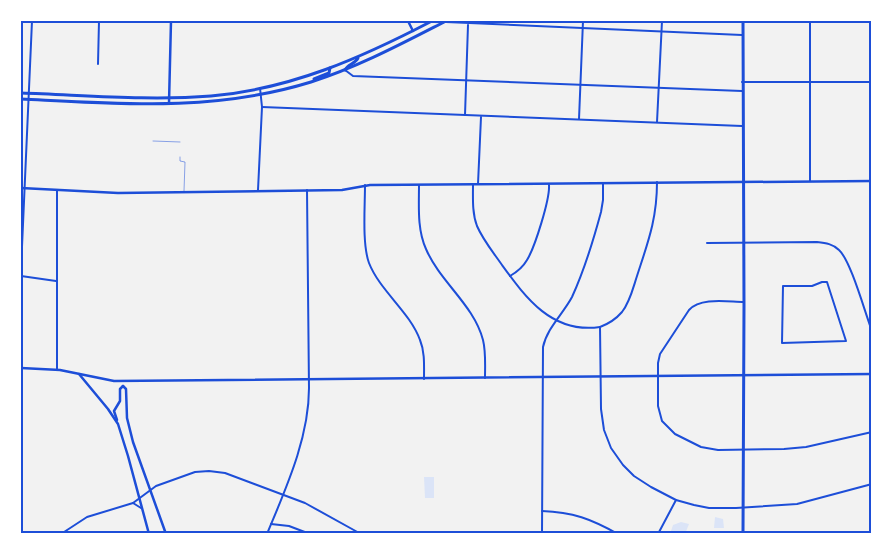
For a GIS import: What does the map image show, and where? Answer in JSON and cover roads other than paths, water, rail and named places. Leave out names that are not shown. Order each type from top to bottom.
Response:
[{"type":"main road","points":[[169,105],[171,21]]},
{"type":"main road","points":[[407,21],[445,22]]},
{"type":"main road","points":[[407,21],[413,30]]},
{"type":"main road","points":[[743,21],[743,534]]},
{"type":"main road","points":[[21,93],[169,98],[212,96],[260,88],[285,82],[358,58],[431,22]]},
{"type":"main road","points":[[21,100],[169,105],[199,104],[261,95],[345,70],[445,22]]},
{"type":"main road","points":[[345,70],[349,64],[356,62],[358,58]]},
{"type":"main road","points":[[312,81],[328,73],[330,68]]},
{"type":"main road","points":[[23,188],[118,193],[344,190],[365,186],[473,184],[872,181]]},
{"type":"main road","points":[[21,368],[57,369],[108,380],[123,381],[872,374]]},
{"type":"main road","points":[[78,373],[108,408],[118,424]]},
{"type":"main road","points":[[123,381],[123,386],[120,389],[120,401],[114,411],[149,534]]},
{"type":"main road","points":[[123,386],[126,389],[127,418],[133,442],[166,534]]},
{"type":"street","points":[[21,269],[23,188],[32,21]]},
{"type":"street","points":[[98,64],[99,21]]},
{"type":"street","points":[[579,120],[583,21]]},
{"type":"street","points":[[657,122],[662,21]]},
{"type":"street","points":[[810,21],[810,182]]},
{"type":"street","points":[[445,22],[742,35]]},
{"type":"street","points":[[465,115],[468,24]]},
{"type":"street","points":[[345,70],[353,76],[659,86],[742,91]]},
{"type":"street","points":[[742,82],[872,82]]},
{"type":"street","points":[[258,191],[262,107],[260,88]]},
{"type":"street","points":[[262,107],[742,126]]},
{"type":"street","points":[[478,184],[481,116]]},
{"type":"street","points":[[473,184],[474,210],[477,226],[483,238],[510,276],[535,306],[557,320],[583,327],[600,327],[616,318],[629,300],[653,228],[657,182]]},
{"type":"street","points":[[510,276],[521,267],[530,254],[548,201],[549,183]]},
{"type":"street","points":[[542,534],[542,353],[544,342],[574,291],[599,218],[603,200],[603,183]]},
{"type":"street","points":[[419,185],[419,224],[424,244],[432,261],[476,323],[483,341],[485,378]]},
{"type":"street","points":[[365,186],[367,258],[374,273],[418,335],[423,350],[424,378]]},
{"type":"street","points":[[57,190],[57,369]]},
{"type":"street","points":[[267,534],[305,431],[308,406],[308,190]]},
{"type":"street","points":[[707,243],[823,242],[836,247],[843,253],[848,262],[872,331]]},
{"type":"street","points":[[21,276],[57,281]]},
{"type":"street","points":[[827,282],[846,341],[782,343],[783,286],[812,286],[827,282]]},
{"type":"street","points":[[744,302],[702,303],[692,308],[658,358],[659,410],[662,421],[670,430],[689,442],[706,448],[744,450],[806,447],[872,432]]},
{"type":"street","points":[[600,327],[602,419],[606,436],[614,454],[623,465],[634,476],[651,487],[676,500],[702,507],[743,508],[797,504],[872,484]]},
{"type":"street","points":[[61,534],[87,517],[132,503],[150,490],[195,472],[215,471],[323,512],[361,534]]},
{"type":"street","points":[[658,534],[676,500]]},
{"type":"street","points":[[132,503],[142,509]]},
{"type":"street","points":[[542,511],[582,516],[618,534]]},
{"type":"street","points":[[271,524],[289,526],[310,534]]},
{"type":"lane","points":[[153,141],[180,142]]},
{"type":"lane","points":[[180,157],[180,161],[185,162],[184,192]]}]
